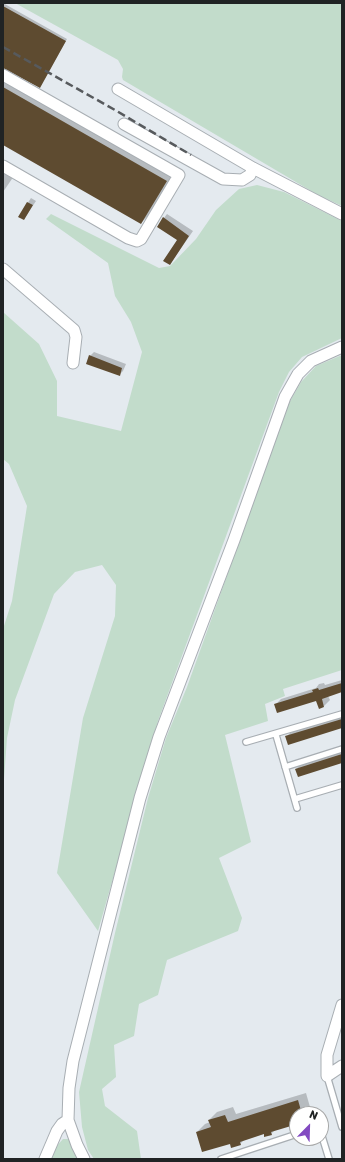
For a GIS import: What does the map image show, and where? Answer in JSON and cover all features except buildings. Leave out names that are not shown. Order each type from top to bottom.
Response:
[{"type":"street","points":[[3,75],[179,175],[141,239],[137,241],[128,238],[3,166]]},
{"type":"street","points":[[118,89],[253,168],[342,214]]},
{"type":"street","points":[[124,124],[223,179],[242,180],[250,175],[253,168]]},
{"type":"street","points":[[3,269],[74,330],[76,337],[73,363]]},
{"type":"street","points":[[84,1159],[68,1120],[69,1088],[73,1061],[140,798],[158,737],[234,540],[285,397],[298,374],[311,361],[342,347]]},
{"type":"street","points":[[327,1076],[327,1055],[342,1005]]},
{"type":"street","points":[[327,1076],[342,1066]]},
{"type":"street","points":[[45,1159],[57,1131],[62,1124],[68,1120]]},
{"type":"lane","points":[[246,742],[276,735],[342,714]]},
{"type":"lane","points":[[276,735],[297,808]]},
{"type":"lane","points":[[285,767],[342,749]]},
{"type":"lane","points":[[295,799],[342,785]]},
{"type":"lane","points":[[327,1076],[342,1127]]},
{"type":"lane","points":[[223,1159],[289,1137]]},
{"type":"lane","points":[[325,1146],[329,1159]]},
{"type":"green space","points":[[15,3],[342,3],[342,206],[318,195],[123,80],[123,69],[118,60]]},
{"type":"green space","points":[[257,185],[284,192],[342,221],[342,338],[302,357],[289,372],[279,392],[158,721],[98,931],[57,873],[83,718],[115,616],[116,585],[102,565],[75,572],[54,594],[15,700],[7,738],[3,793],[3,629],[12,601],[27,506],[9,464],[3,459],[3,312],[39,344],[57,381],[57,416],[121,431],[142,352],[131,322],[115,296],[108,263],[46,219],[51,214],[159,268],[170,266],[196,239],[216,210],[239,189]]},
{"type":"green space","points":[[342,355],[342,670],[283,689],[285,696],[265,704],[268,721],[225,735],[251,842],[219,858],[242,918],[238,931],[167,960],[158,995],[139,1004],[134,1036],[114,1045],[116,1077],[102,1089],[105,1106],[137,1131],[141,1159],[94,1159],[88,1150],[82,1127],[79,1092],[115,933],[148,798],[166,738],[187,687],[289,403],[301,382],[316,366]]},
{"type":"green space","points":[[63,1139],[69,1139],[78,1159],[51,1159],[54,1149]]},
{"type":"railway","points":[[3,47],[191,155]]}]
